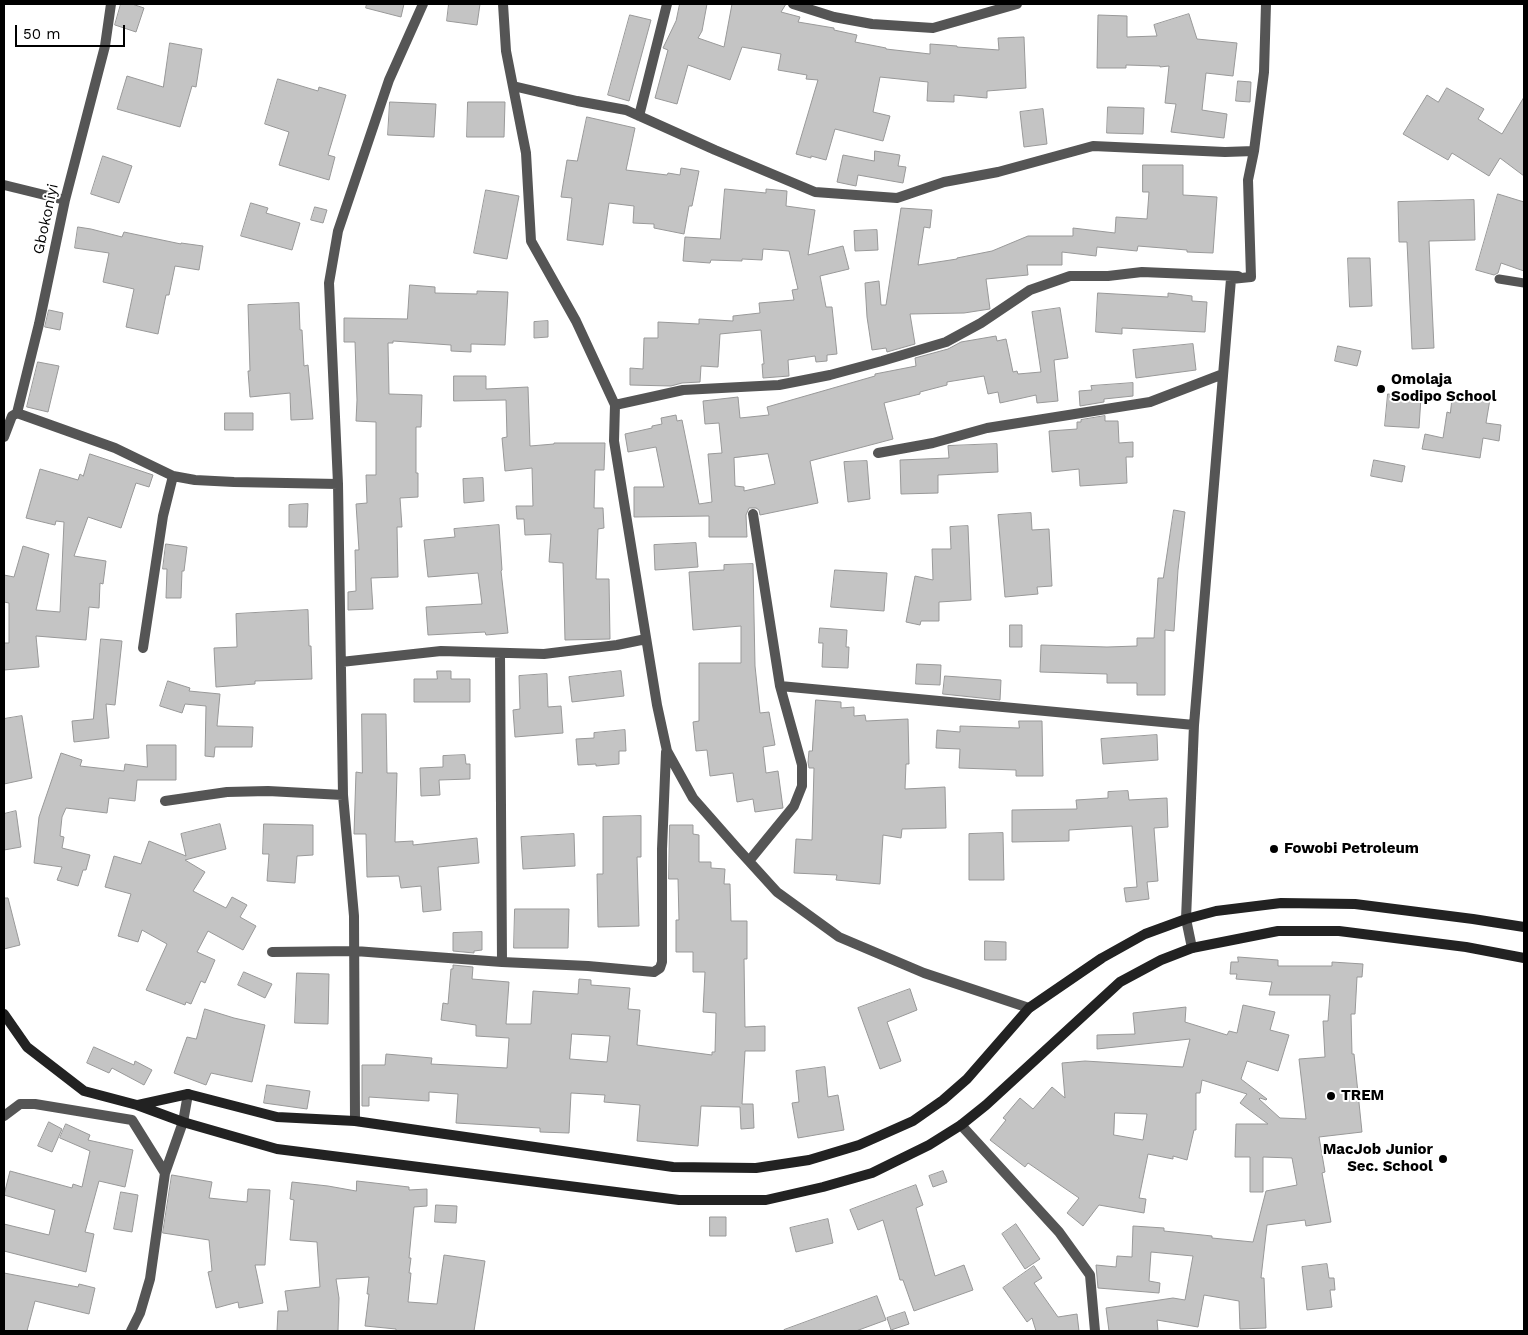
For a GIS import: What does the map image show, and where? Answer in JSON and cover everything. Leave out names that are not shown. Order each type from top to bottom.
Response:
[{"type":"main road","points":[[137,1106],[188,1094],[277,1117],[356,1121],[673,1167],[756,1168],[809,1160],[859,1145],[914,1120],[943,1100],[967,1079],[1029,1008],[1102,958],[1144,934],[1186,919],[1216,911],[1281,903],[1355,904],[1473,919],[1524,928]]},
{"type":"main road","points":[[4,1014],[27,1047],[84,1091],[277,1149],[679,1200],[766,1200],[872,1174],[929,1146],[961,1125],[986,1105],[1120,982],[1161,960],[1192,948],[1278,930],[1339,931],[1466,947],[1524,958]]},
{"type":"street","name":"Gbokoniyi","points":[[4,437],[12,416],[16,413],[39,324],[64,200],[104,46],[111,4]]},
{"type":"street","points":[[356,1121],[354,916],[343,795],[338,484],[329,283],[338,231],[389,80],[423,4]]},
{"type":"street","points":[[272,952],[355,951],[654,972],[660,968],[662,962],[662,849],[666,751],[614,441],[615,405],[576,321],[531,241],[526,153],[506,51],[503,4]]},
{"type":"street","points":[[639,116],[667,4]]},
{"type":"street","points":[[794,4],[834,17],[872,24],[933,28],[1017,4]]},
{"type":"street","points":[[1251,277],[1248,180],[1254,151],[1264,72],[1266,4]]},
{"type":"street","points":[[513,86],[626,110],[714,150],[815,192],[897,198],[944,182],[998,172],[1093,146],[1225,152],[1254,151]]},
{"type":"street","points":[[4,185],[64,200]]},
{"type":"street","points":[[615,405],[684,390],[780,385],[830,375],[882,361],[946,342],[981,323],[1030,290],[1070,276],[1108,276],[1142,272],[1251,277]]},
{"type":"street","points":[[1192,948],[1186,919],[1194,726],[1231,279],[1251,277]]},
{"type":"street","points":[[878,453],[933,443],[986,428],[1150,402],[1223,374]]},
{"type":"street","points":[[16,413],[115,448],[173,476],[195,480],[234,482],[338,484]]},
{"type":"street","points":[[143,648],[163,516],[173,476]]},
{"type":"street","points":[[749,861],[794,806],[802,786],[802,765],[780,686],[753,514]]},
{"type":"street","points":[[341,662],[441,651],[544,654],[617,645],[646,639]]},
{"type":"street","points":[[500,653],[502,962]]},
{"type":"street","points":[[780,686],[1194,726]]},
{"type":"street","points":[[666,751],[693,798],[777,892],[839,937],[924,972],[1029,1008]]},
{"type":"street","points":[[165,801],[227,792],[268,791],[343,795]]},
{"type":"street","points":[[131,1331],[140,1313],[150,1279],[165,1173],[183,1122],[188,1094]]},
{"type":"street","points":[[4,1116],[20,1104],[35,1104],[132,1120],[165,1173]]},
{"type":"street","points":[[961,1125],[1059,1232],[1090,1275],[1095,1331]]},
{"type":"lane","points":[[1499,279],[1524,283]]},
{"type":"building","points":[[121,4],[132,4],[144,8],[136,32],[115,25]]},
{"type":"building","points":[[367,4],[404,4],[401,17],[366,8]]},
{"type":"building","points":[[449,4],[480,4],[477,25],[447,21]]},
{"type":"building","points":[[680,4],[707,4],[702,31],[698,38],[724,47],[732,4],[786,4],[781,12],[800,17],[798,22],[834,28],[834,30],[857,35],[855,42],[886,49],[930,54],[930,44],[999,50],[998,38],[1024,37],[1026,88],[987,91],[987,98],[954,95],[954,102],[927,101],[928,82],[880,77],[873,112],[890,116],[883,141],[835,129],[826,160],[811,156],[811,158],[796,154],[818,80],[806,79],[807,75],[778,70],[781,54],[742,47],[730,80],[688,65],[677,104],[655,98],[668,50],[663,48],[676,21]]},
{"type":"building","points":[[1189,14],[1197,39],[1237,43],[1233,76],[1206,73],[1202,110],[1227,114],[1224,138],[1171,132],[1176,104],[1165,103],[1169,66],[1126,65],[1126,68],[1097,68],[1098,15],[1127,16],[1127,37],[1157,36],[1154,25]]},
{"type":"building","points":[[630,15],[651,20],[629,101],[608,95]]},
{"type":"building","points":[[170,43],[202,49],[196,87],[192,86],[180,127],[117,109],[127,76],[163,87]]},
{"type":"building","points":[[278,79],[318,91],[319,87],[346,95],[328,155],[335,157],[329,180],[279,165],[289,132],[265,124]]},
{"type":"building","points":[[1238,81],[1251,82],[1250,102],[1236,101]]},
{"type":"building","points":[[1447,88],[1484,109],[1478,119],[1502,134],[1524,97],[1524,176],[1500,158],[1489,176],[1452,153],[1448,160],[1403,134],[1427,95],[1438,102]]},
{"type":"building","points":[[390,102],[436,104],[434,137],[388,135]]},
{"type":"building","points":[[468,102],[505,102],[504,137],[467,137]]},
{"type":"building","points":[[1108,107],[1144,108],[1143,134],[1107,133]]},
{"type":"building","points":[[1043,109],[1047,144],[1024,147],[1020,112]]},
{"type":"building","points":[[587,117],[635,128],[626,170],[667,175],[668,173],[680,175],[681,168],[699,171],[692,206],[689,206],[684,234],[654,228],[654,224],[633,223],[634,206],[609,203],[603,245],[567,240],[572,198],[561,197],[567,160],[577,161]]},
{"type":"building","points":[[875,151],[900,155],[898,166],[906,167],[903,183],[858,175],[856,186],[837,182],[843,155],[874,161]]},
{"type":"building","points":[[103,156],[132,166],[119,203],[91,194]]},
{"type":"building","points":[[1143,165],[1183,165],[1183,195],[1217,197],[1213,253],[1138,246],[1137,251],[1097,247],[1096,256],[1062,252],[1062,265],[1027,265],[1028,275],[986,279],[990,309],[964,313],[910,314],[915,344],[887,352],[886,348],[872,350],[867,317],[865,283],[879,281],[881,305],[886,305],[901,208],[932,210],[930,228],[924,227],[918,265],[992,251],[1028,236],[1073,236],[1073,228],[1115,233],[1116,217],[1147,219],[1149,192],[1143,192]]},
{"type":"building","points":[[725,189],[766,193],[766,189],[787,191],[786,206],[815,210],[808,255],[843,246],[849,269],[820,276],[826,307],[832,307],[837,354],[827,355],[827,361],[816,362],[815,356],[788,360],[789,376],[763,378],[762,364],[764,364],[761,330],[720,334],[718,367],[701,366],[700,382],[671,386],[630,385],[630,368],[643,369],[644,338],[658,338],[658,322],[699,324],[699,319],[733,321],[733,316],[760,313],[759,303],[794,300],[792,290],[798,289],[789,251],[763,249],[762,260],[711,260],[710,263],[683,261],[685,237],[720,239]]},
{"type":"building","points":[[486,190],[519,196],[507,259],[474,253]]},
{"type":"building","points":[[1498,194],[1524,202],[1524,271],[1501,263],[1498,273],[1494,275],[1476,270]]},
{"type":"building","points":[[1474,200],[1475,240],[1429,241],[1434,348],[1412,349],[1407,242],[1399,242],[1398,202]]},
{"type":"building","points":[[251,203],[268,208],[266,213],[300,223],[292,250],[241,236]]},
{"type":"building","points":[[315,207],[327,210],[323,223],[311,220]]},
{"type":"building","points":[[78,227],[122,237],[124,232],[181,244],[203,246],[199,270],[175,266],[169,295],[166,295],[158,334],[126,327],[134,289],[103,282],[109,253],[75,248]]},
{"type":"building","points":[[877,230],[878,250],[855,251],[854,231]]},
{"type":"building","points":[[1348,258],[1370,258],[1372,306],[1350,307]]},
{"type":"building","points":[[410,285],[435,287],[435,293],[477,294],[477,291],[508,292],[505,345],[471,344],[471,352],[451,351],[451,345],[393,341],[393,343],[388,343],[389,394],[422,395],[421,427],[416,427],[418,497],[400,498],[402,527],[397,527],[398,577],[371,578],[373,609],[348,610],[348,592],[356,591],[355,550],[359,550],[356,504],[367,503],[366,475],[376,475],[376,422],[356,421],[355,342],[344,342],[344,318],[407,319]]},
{"type":"building","points":[[1098,293],[1168,297],[1168,293],[1192,296],[1192,301],[1207,302],[1205,332],[1122,328],[1122,334],[1096,332]]},
{"type":"building","points":[[299,303],[304,366],[308,365],[313,419],[291,420],[290,393],[250,397],[248,305]]},
{"type":"building","points":[[1060,308],[1068,358],[1054,360],[1058,401],[1037,403],[1036,395],[1000,403],[998,392],[988,394],[984,376],[947,382],[947,385],[920,392],[920,394],[884,403],[893,439],[810,461],[818,503],[760,515],[759,510],[756,508],[749,508],[746,515],[747,537],[709,537],[709,516],[634,517],[634,487],[664,487],[656,447],[628,452],[625,434],[652,428],[652,426],[662,424],[661,418],[676,415],[677,421],[682,420],[699,504],[712,502],[708,454],[722,453],[719,423],[705,424],[703,401],[738,397],[740,418],[769,415],[767,407],[875,376],[875,374],[916,366],[915,358],[948,349],[961,342],[996,336],[997,341],[1006,339],[1013,372],[1017,371],[1018,374],[1041,372],[1032,312]],"holes":[[[768,454],[775,484],[744,491],[744,487],[735,486],[734,458]]]},
{"type":"building","points":[[49,310],[63,313],[60,330],[45,327]]},
{"type":"building","points":[[548,321],[548,337],[534,338],[534,322]]},
{"type":"building","points":[[1193,344],[1196,370],[1136,378],[1133,350]]},
{"type":"building","points":[[1338,346],[1361,351],[1357,366],[1335,361]]},
{"type":"building","points":[[38,362],[59,366],[48,412],[27,407]]},
{"type":"building","points":[[454,376],[486,376],[486,389],[528,387],[530,446],[554,443],[605,443],[604,470],[595,470],[594,508],[603,508],[604,528],[598,529],[596,579],[609,579],[610,639],[565,640],[563,563],[549,562],[551,534],[525,535],[524,519],[517,519],[516,506],[533,506],[532,468],[505,471],[502,438],[507,437],[506,400],[454,401]]},
{"type":"building","points":[[1133,383],[1133,396],[1104,399],[1104,402],[1080,406],[1079,391],[1092,390],[1091,386]]},
{"type":"building","points":[[1453,393],[1490,399],[1486,423],[1501,425],[1499,441],[1483,438],[1480,458],[1422,449],[1425,434],[1443,438],[1447,412],[1450,413]]},
{"type":"building","points":[[1388,394],[1421,397],[1419,428],[1385,426]]},
{"type":"building","points":[[225,413],[253,413],[253,430],[225,430]]},
{"type":"building","points":[[1105,416],[1105,421],[1118,421],[1119,443],[1133,442],[1133,457],[1126,457],[1127,483],[1080,486],[1079,469],[1052,472],[1049,431],[1077,429],[1077,422],[1081,422],[1081,420]]},
{"type":"building","points":[[997,444],[998,472],[938,475],[938,493],[901,494],[900,460],[949,458],[948,446]]},
{"type":"building","points":[[90,454],[153,475],[149,487],[136,483],[121,528],[88,517],[74,556],[106,561],[103,584],[100,583],[99,608],[89,607],[86,640],[36,636],[39,667],[4,670],[4,643],[9,643],[9,603],[4,602],[4,575],[14,577],[23,546],[49,554],[36,610],[60,612],[64,522],[56,521],[55,525],[26,518],[40,469],[78,480],[80,474],[83,476]]},
{"type":"building","points":[[1374,460],[1405,466],[1402,482],[1371,476]]},
{"type":"building","points":[[867,461],[870,499],[848,502],[844,462]]},
{"type":"building","points":[[483,478],[484,501],[464,503],[463,479]]},
{"type":"building","points":[[308,504],[307,527],[289,527],[289,505]]},
{"type":"building","points":[[1174,510],[1185,512],[1178,570],[1174,631],[1165,630],[1165,695],[1137,695],[1137,683],[1107,683],[1107,674],[1040,672],[1041,645],[1137,646],[1137,638],[1154,638],[1158,578],[1163,578]]},
{"type":"building","points":[[1031,513],[1032,530],[1049,529],[1052,586],[1037,587],[1038,594],[1005,597],[998,515]]},
{"type":"building","points":[[499,525],[501,571],[508,633],[486,635],[485,632],[428,635],[426,607],[482,604],[478,573],[428,577],[424,540],[455,537],[454,529]]},
{"type":"building","points":[[968,526],[971,600],[939,602],[939,621],[921,621],[920,625],[906,622],[915,576],[933,580],[932,549],[951,549],[950,527]]},
{"type":"building","points":[[696,543],[698,567],[655,570],[654,545]]},
{"type":"building","points":[[166,544],[187,547],[184,571],[182,571],[181,598],[166,598],[167,569],[163,569]]},
{"type":"building","points":[[753,564],[755,666],[760,713],[769,712],[775,745],[763,747],[766,773],[778,771],[783,808],[755,812],[753,799],[737,802],[733,773],[710,776],[707,750],[696,751],[693,722],[699,721],[699,663],[741,663],[741,626],[693,630],[689,572],[724,570],[724,565]]},
{"type":"building","points":[[835,570],[887,573],[884,611],[831,607]]},
{"type":"building","points":[[308,610],[312,679],[255,681],[255,684],[216,687],[214,648],[237,647],[236,614]]},
{"type":"building","points":[[1010,625],[1022,625],[1022,647],[1010,647]]},
{"type":"building","points":[[820,628],[847,630],[846,647],[849,647],[848,668],[822,667],[823,643],[819,643]]},
{"type":"building","points":[[101,639],[122,641],[115,705],[106,704],[109,738],[74,742],[72,721],[93,719]]},
{"type":"building","points":[[917,664],[941,665],[940,685],[916,684]]},
{"type":"building","points":[[437,671],[451,671],[451,679],[470,679],[470,702],[414,702],[414,679],[437,679]]},
{"type":"building","points":[[621,671],[624,696],[572,702],[569,677]]},
{"type":"building","points":[[547,674],[548,707],[561,706],[563,733],[515,737],[513,710],[520,709],[519,676]]},
{"type":"building","points":[[945,676],[1001,680],[1000,700],[943,694]]},
{"type":"building","points":[[168,681],[190,688],[189,691],[220,694],[217,726],[253,727],[252,747],[215,747],[214,757],[205,756],[206,706],[185,704],[182,713],[160,706]]},
{"type":"building","points":[[816,700],[841,702],[841,708],[854,707],[854,716],[865,715],[866,721],[908,719],[909,764],[906,764],[905,789],[945,787],[946,828],[902,829],[901,838],[883,835],[880,884],[836,880],[837,875],[794,873],[796,839],[812,840],[814,768],[809,768],[808,762],[809,751],[812,751]]},
{"type":"building","points":[[362,714],[386,714],[387,773],[397,773],[395,842],[413,841],[413,845],[477,838],[479,863],[438,867],[441,910],[423,912],[421,886],[401,888],[399,876],[367,877],[366,834],[354,834],[356,772],[362,773]]},
{"type":"building","points":[[22,716],[32,778],[4,784],[4,719]]},
{"type":"building","points":[[1019,721],[1042,721],[1043,776],[1016,776],[1016,770],[959,768],[960,749],[936,748],[937,730],[960,732],[960,726],[1019,728]]},
{"type":"building","points":[[625,730],[626,751],[619,751],[619,764],[578,765],[576,739],[594,738],[594,733]]},
{"type":"building","points":[[1157,735],[1158,760],[1103,764],[1101,739]]},
{"type":"building","points":[[147,745],[176,745],[176,780],[137,780],[135,801],[109,798],[107,813],[66,808],[62,817],[60,836],[64,837],[62,848],[90,855],[86,870],[83,870],[78,886],[57,880],[62,867],[34,863],[39,817],[61,753],[82,760],[80,766],[124,771],[125,764],[147,767]]},
{"type":"building","points":[[465,755],[466,764],[470,764],[470,779],[439,780],[440,795],[421,796],[420,768],[443,767],[443,756]]},
{"type":"building","points":[[1128,791],[1129,800],[1167,798],[1168,827],[1154,828],[1158,881],[1147,882],[1149,899],[1126,902],[1124,888],[1137,887],[1132,826],[1069,830],[1069,841],[1012,842],[1012,810],[1077,809],[1076,800],[1108,798],[1108,792]]},
{"type":"building","points":[[16,811],[21,847],[4,850],[4,814]]},
{"type":"building","points":[[641,816],[641,857],[637,857],[639,926],[598,927],[597,874],[603,874],[603,817]]},
{"type":"building","points":[[220,824],[226,849],[185,860],[205,872],[193,891],[226,908],[232,897],[247,905],[240,917],[256,926],[243,950],[208,931],[197,952],[215,960],[205,983],[201,981],[191,1004],[186,1002],[185,1005],[146,990],[167,944],[142,930],[138,942],[118,936],[131,894],[105,887],[114,856],[141,864],[149,841],[186,856],[181,834]]},
{"type":"building","points":[[264,824],[313,825],[313,855],[297,856],[295,883],[267,881],[269,854],[263,854]]},
{"type":"building","points":[[670,825],[693,825],[693,834],[699,835],[699,862],[711,862],[711,868],[725,869],[724,884],[730,884],[731,921],[747,921],[747,959],[744,959],[745,1027],[765,1026],[765,1051],[745,1051],[742,1104],[753,1104],[754,1128],[741,1129],[740,1107],[701,1106],[698,1146],[637,1141],[640,1105],[604,1102],[605,1095],[571,1093],[569,1133],[540,1132],[540,1128],[456,1123],[458,1094],[429,1092],[429,1101],[369,1097],[369,1106],[362,1106],[362,1065],[385,1065],[386,1054],[432,1058],[431,1064],[507,1068],[509,1038],[476,1036],[476,1025],[441,1020],[443,1003],[448,1004],[453,965],[473,967],[472,979],[509,982],[506,1024],[531,1024],[533,991],[578,994],[579,979],[591,980],[591,985],[630,988],[628,1009],[640,1010],[637,1045],[712,1055],[712,1052],[715,1052],[716,1013],[703,1012],[705,972],[693,972],[693,952],[676,952],[676,920],[679,920],[678,879],[669,879]],"holes":[[[572,1034],[610,1036],[607,1062],[570,1059]]]},
{"type":"building","points":[[1003,833],[1004,880],[969,880],[969,834]]},
{"type":"building","points":[[574,834],[575,866],[523,869],[521,837]]},
{"type":"building","points":[[4,898],[8,898],[20,945],[4,949]]},
{"type":"building","points":[[515,909],[569,909],[568,948],[514,948]]},
{"type":"building","points":[[482,932],[482,950],[474,951],[474,953],[453,951],[453,933]]},
{"type":"building","points":[[985,941],[1006,942],[1006,960],[985,960]]},
{"type":"building","points":[[1238,957],[1278,960],[1278,966],[1332,966],[1332,962],[1363,964],[1362,977],[1357,977],[1355,1014],[1351,1014],[1352,1054],[1354,1054],[1362,1132],[1319,1137],[1325,1172],[1322,1173],[1331,1222],[1306,1226],[1305,1220],[1267,1225],[1261,1278],[1264,1278],[1266,1328],[1240,1329],[1239,1301],[1204,1295],[1198,1327],[1157,1320],[1158,1331],[1109,1331],[1106,1308],[1173,1298],[1185,1300],[1193,1256],[1151,1252],[1149,1281],[1160,1283],[1159,1293],[1098,1288],[1096,1265],[1116,1267],[1117,1256],[1132,1257],[1133,1226],[1164,1228],[1164,1231],[1253,1242],[1266,1191],[1297,1185],[1292,1158],[1263,1157],[1263,1192],[1250,1192],[1250,1157],[1235,1157],[1236,1124],[1268,1124],[1240,1103],[1247,1094],[1202,1080],[1200,1093],[1196,1093],[1196,1130],[1194,1130],[1187,1160],[1173,1156],[1173,1159],[1148,1154],[1139,1198],[1146,1199],[1144,1213],[1099,1205],[1083,1226],[1067,1213],[1079,1198],[1028,1163],[1025,1167],[990,1140],[1006,1120],[1003,1118],[1020,1098],[1033,1109],[1052,1087],[1065,1098],[1062,1063],[1085,1061],[1183,1067],[1190,1039],[1097,1049],[1097,1035],[1135,1034],[1133,1013],[1186,1007],[1185,1022],[1227,1035],[1229,1031],[1237,1033],[1243,1005],[1275,1012],[1270,1030],[1289,1035],[1278,1071],[1247,1061],[1241,1079],[1267,1099],[1259,1099],[1280,1118],[1306,1119],[1299,1059],[1325,1057],[1323,1021],[1328,1021],[1330,995],[1269,995],[1272,982],[1236,979],[1237,974],[1230,974],[1231,962],[1238,962]],"holes":[[[1115,1113],[1147,1114],[1143,1140],[1114,1135]]]},
{"type":"building","points":[[244,972],[272,984],[265,998],[238,985]]},
{"type":"building","points":[[297,973],[329,974],[328,1024],[295,1023]]},
{"type":"building","points":[[910,989],[917,1010],[887,1022],[901,1061],[880,1069],[858,1008]]},
{"type":"building","points":[[205,1009],[265,1025],[252,1082],[211,1073],[206,1085],[174,1073],[187,1037],[196,1039]]},
{"type":"building","points":[[94,1047],[134,1065],[135,1061],[152,1070],[144,1085],[112,1068],[109,1073],[87,1063]]},
{"type":"building","points":[[825,1067],[828,1097],[838,1095],[844,1130],[798,1138],[792,1103],[799,1102],[796,1071]]},
{"type":"building","points":[[267,1085],[310,1091],[307,1109],[264,1103]]},
{"type":"building","points":[[49,1122],[62,1129],[52,1152],[38,1146]]},
{"type":"building","points":[[66,1124],[90,1135],[88,1140],[133,1150],[125,1187],[99,1181],[85,1232],[94,1234],[86,1272],[4,1251],[4,1224],[49,1235],[55,1210],[4,1195],[10,1171],[72,1188],[73,1184],[82,1187],[90,1151],[60,1138]]},
{"type":"building","points":[[943,1171],[947,1182],[933,1187],[929,1176]]},
{"type":"building","points":[[172,1175],[212,1182],[209,1198],[247,1202],[248,1189],[270,1190],[265,1265],[255,1265],[263,1303],[239,1308],[238,1302],[216,1308],[208,1272],[212,1271],[209,1240],[163,1233]]},
{"type":"building","points":[[357,1181],[409,1187],[409,1190],[427,1189],[427,1206],[414,1207],[409,1258],[411,1258],[409,1273],[411,1273],[408,1302],[437,1304],[444,1255],[485,1261],[474,1331],[396,1331],[396,1329],[365,1326],[369,1277],[336,1279],[339,1298],[338,1331],[277,1331],[278,1311],[288,1311],[285,1291],[320,1287],[317,1242],[290,1240],[294,1200],[290,1199],[292,1182],[356,1191]]},
{"type":"building","points":[[916,1185],[923,1205],[916,1208],[935,1276],[964,1265],[973,1290],[914,1311],[903,1280],[900,1280],[883,1220],[858,1230],[850,1210]]},
{"type":"building","points":[[121,1192],[138,1195],[132,1232],[114,1229]]},
{"type":"building","points":[[436,1205],[457,1206],[456,1223],[435,1222]]},
{"type":"building","points":[[710,1217],[726,1217],[726,1236],[710,1236]]},
{"type":"building","points":[[828,1219],[833,1243],[796,1252],[790,1228]]},
{"type":"building","points":[[1016,1224],[1040,1259],[1025,1269],[1002,1234]]},
{"type":"building","points":[[1327,1264],[1329,1278],[1334,1278],[1335,1290],[1330,1290],[1332,1307],[1307,1310],[1302,1267]]},
{"type":"building","points":[[1034,1266],[1042,1278],[1034,1283],[1058,1317],[1077,1314],[1079,1331],[1036,1331],[1032,1318],[1027,1322],[1003,1288]]},
{"type":"building","points":[[4,1273],[78,1287],[79,1284],[95,1288],[89,1314],[35,1301],[27,1331],[4,1331]]},
{"type":"building","points":[[877,1296],[886,1320],[856,1331],[784,1331],[784,1330]]},
{"type":"building","points":[[905,1312],[909,1324],[891,1330],[887,1318]]},
{"type":"place","name":"Omolaja Sodipo School","points":[[1381,389]]},
{"type":"place","name":"Fowobi Petroleum","points":[[1274,849]]},
{"type":"place","name":"TREM","points":[[1331,1096]]},
{"type":"place","name":"MacJob Junior Sec. School","points":[[1443,1159]]}]
